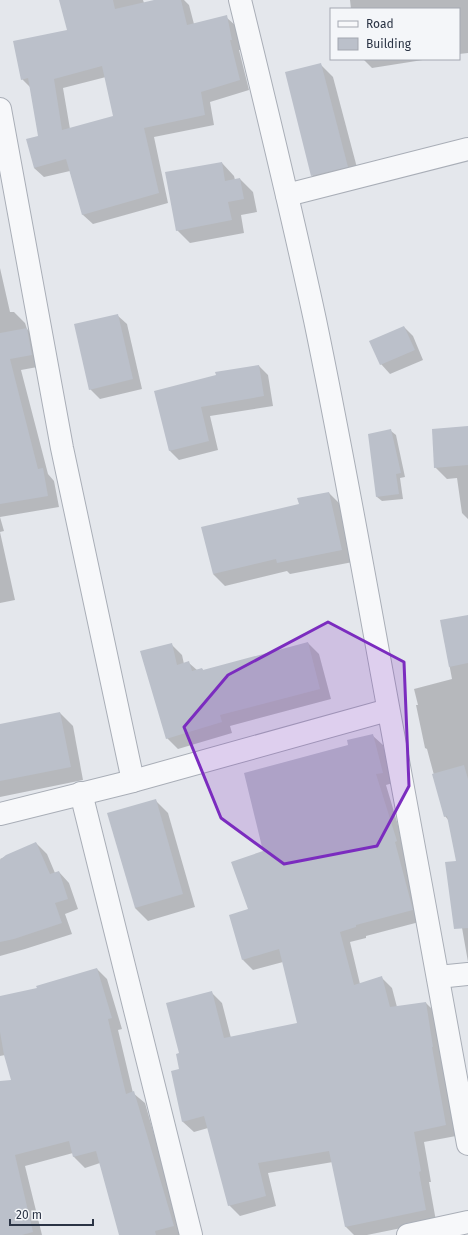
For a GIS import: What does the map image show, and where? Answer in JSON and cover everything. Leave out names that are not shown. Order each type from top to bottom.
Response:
[{"type":"street","points":[[240,0],[315,318],[341,447],[468,1144]]},
{"type":"street","points":[[0,109],[62,448],[133,781]]},
{"type":"street","points":[[287,195],[468,149]]},
{"type":"street","points":[[0,814],[133,781],[388,710]]},
{"type":"street","points":[[81,793],[191,1235]]},
{"type":"street","points":[[438,977],[468,974]]},
{"type":"street","points":[[408,1235],[468,1222]]},
{"type":"highlighted area","points":[[328,622],[404,662],[409,786],[377,846],[284,864],[221,818],[184,727],[228,675]]},
{"type":"building","points":[[59,0],[113,0],[115,9],[154,0],[181,0],[187,25],[227,15],[232,40],[230,40],[240,80],[201,92],[205,115],[144,128],[159,193],[82,215],[66,159],[34,168],[26,139],[38,136],[28,78],[21,80],[13,41],[67,30]],"holes":[[[102,66],[113,116],[62,130],[54,79]]]},
{"type":"building","points":[[321,63],[348,167],[311,176],[285,72]]},
{"type":"building","points":[[222,162],[225,181],[240,178],[244,199],[228,202],[232,220],[176,231],[165,172]]},
{"type":"building","points":[[118,314],[133,379],[89,390],[74,324]]},
{"type":"building","points":[[404,326],[415,350],[380,365],[369,341]]},
{"type":"building","points":[[27,328],[32,355],[10,359],[38,469],[43,468],[48,496],[0,504],[0,333]]},
{"type":"building","points":[[259,365],[264,396],[201,407],[209,441],[169,451],[154,391],[216,375],[215,372]]},
{"type":"building","points":[[468,426],[468,465],[434,468],[432,429]]},
{"type":"building","points":[[391,429],[401,473],[396,474],[399,494],[376,497],[368,434]]},
{"type":"building","points":[[329,492],[342,550],[277,563],[276,559],[213,574],[201,527],[299,504],[297,498]]},
{"type":"building","points":[[468,615],[468,663],[449,667],[440,620]]},
{"type":"building","points":[[308,642],[320,689],[220,715],[222,722],[166,739],[140,651],[172,643],[177,665],[189,661],[192,671],[202,668],[203,670]]},
{"type":"building","points":[[60,712],[71,767],[0,781],[0,724]]},
{"type":"building","points":[[373,734],[383,773],[376,774],[397,841],[395,842],[413,910],[356,925],[356,927],[340,932],[354,985],[382,976],[390,1007],[426,1002],[432,1047],[446,1125],[414,1132],[426,1210],[345,1227],[329,1151],[258,1163],[266,1196],[228,1206],[204,1116],[182,1122],[171,1071],[179,1069],[176,1054],[179,1053],[166,1003],[212,991],[224,1038],[297,1023],[279,949],[242,960],[229,915],[248,909],[231,862],[263,851],[244,773],[348,745],[347,740]]},
{"type":"building","points":[[464,765],[468,779],[468,928],[454,929],[445,862],[456,861],[447,816],[444,817],[432,774]]},
{"type":"building","points":[[156,799],[183,894],[135,908],[107,813]]},
{"type":"building","points":[[36,842],[50,874],[59,871],[68,899],[55,903],[62,923],[14,939],[0,942],[0,860],[6,855]]},
{"type":"building","points":[[97,968],[112,1018],[108,1019],[126,1094],[134,1091],[174,1226],[155,1231],[156,1235],[119,1235],[96,1151],[73,1157],[69,1141],[15,1155],[33,1232],[22,1235],[0,1235],[0,1081],[11,1080],[4,1055],[0,1032],[0,996],[37,988],[36,986]]}]
